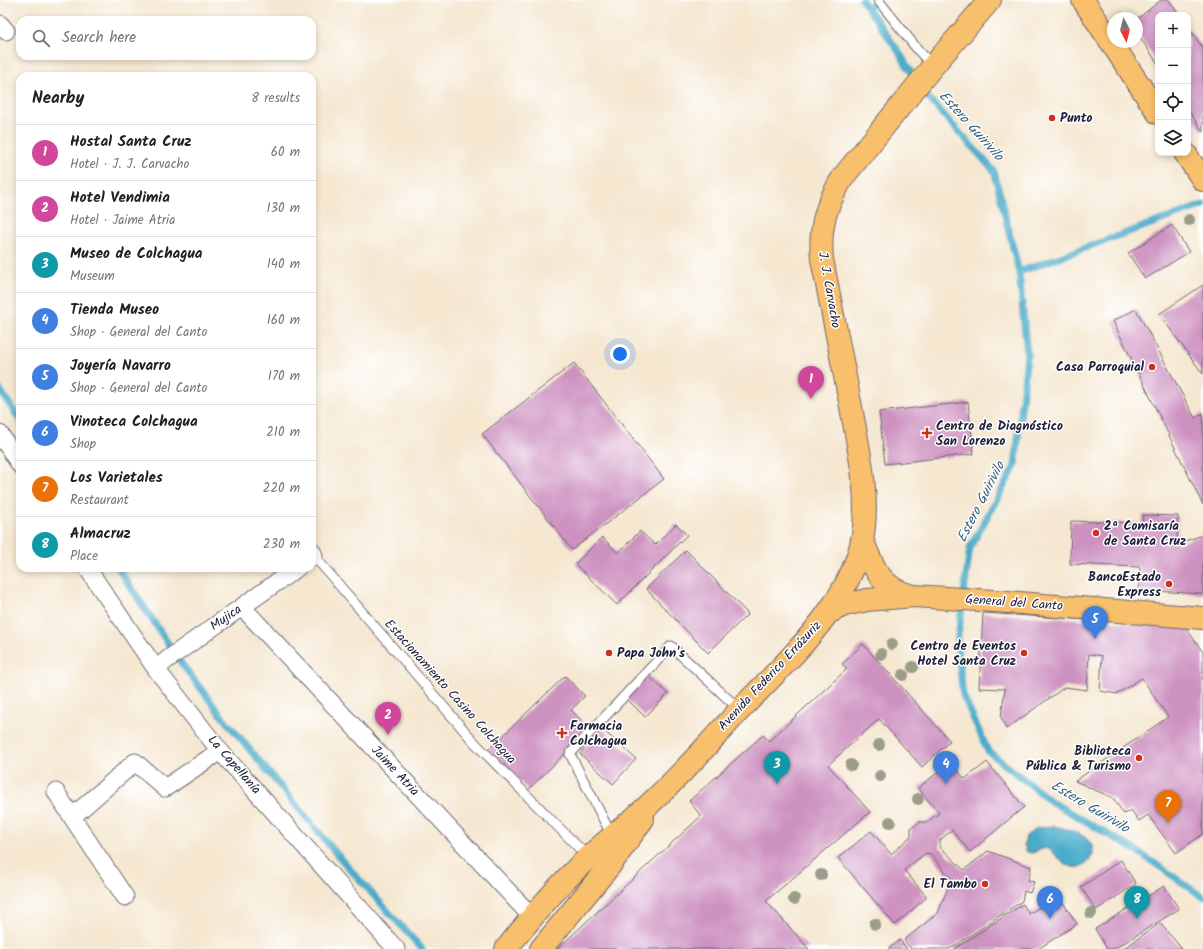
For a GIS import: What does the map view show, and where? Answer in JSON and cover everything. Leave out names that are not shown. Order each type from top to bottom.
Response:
[{"type":"main road","name":"J. J. Carvacho","points":[[862,539],[865,511],[860,455],[822,259],[822,229],[826,210],[833,193],[843,177],[929,71],[990,0]]},
{"type":"main road","points":[[1083,0],[1155,108]]},
{"type":"main road","points":[[1187,156],[1203,180]]},
{"type":"main road","points":[[862,539],[871,562],[884,582],[901,593],[913,596]]},
{"type":"main road","name":"Avenida Federico Errázuriz","points":[[506,949],[532,917],[588,857],[656,799],[803,643],[840,596],[858,557],[862,539]]},
{"type":"main road","name":"General del Canto","points":[[828,613],[844,605],[867,600],[913,596],[995,601],[1203,618]]},
{"type":"main road","name":"Avenida Federico Errázuriz","points":[[542,949],[611,864],[656,799]]},
{"type":"street","points":[[0,434],[16,459]]},
{"type":"street","name":"La Capellanía","points":[[91,572],[168,659],[220,751],[396,949]]},
{"type":"street","name":"Mujica","points":[[168,659],[291,572]]},
{"type":"street","name":"Jaime Atria","points":[[242,607],[532,917]]},
{"type":"street","points":[[72,817],[135,762],[165,788],[220,751]]},
{"type":"street","points":[[56,792],[125,897]]},
{"type":"lane","points":[[878,0],[918,50],[929,71]]},
{"type":"lane","name":"Estacionamiento Casino Colchagua","points":[[316,558],[475,743],[588,857]]},
{"type":"lane","points":[[612,836],[570,754],[671,646],[740,710]]},
{"type":"water","points":[[1053,826],[1081,834],[1089,841],[1092,847],[1093,855],[1083,866],[1071,867],[1045,848],[1032,853],[1027,852],[1024,845],[1026,836],[1037,828]]},
{"type":"building","points":[[1161,0],[1169,0],[1177,12],[1155,12],[1155,60],[1143,42],[1143,14]]},
{"type":"building","points":[[1191,31],[1203,48],[1203,132],[1191,114]]},
{"type":"building","points":[[1172,225],[1189,252],[1145,279],[1128,253]]},
{"type":"building","points":[[1203,285],[1203,374],[1159,314]]},
{"type":"building","name":"Casa Parroquial","points":[[1136,309],[1195,418],[1203,413],[1203,505],[1113,321]]},
{"type":"building","points":[[574,363],[664,479],[572,550],[482,434]]},
{"type":"building","name":"Centro de Diagnóstico San Lorenzo","points":[[968,402],[974,454],[885,464],[879,412]]},
{"type":"building","points":[[1143,515],[1178,516],[1177,544],[1203,535],[1203,594],[1139,590],[1140,567],[1070,564],[1071,521],[1142,523]]},
{"type":"building","points":[[676,524],[687,535],[617,605],[575,564],[602,537],[618,553],[640,531],[655,545]]},
{"type":"building","points":[[686,550],[748,614],[708,653],[646,589]]},
{"type":"building","points":[[983,613],[1122,622],[1186,628],[1203,652],[1203,834],[1176,853],[1148,815],[1139,821],[1131,810],[1124,814],[1113,798],[1075,781],[1168,717],[1142,678],[1117,694],[1100,691],[1102,656],[1089,654],[1087,690],[1065,687],[1006,729],[1001,717],[1005,689],[979,688]]},
{"type":"building","points":[[863,644],[950,741],[922,767],[879,719],[828,765],[870,812],[766,901],[809,949],[557,949],[701,816],[689,801],[763,735],[769,741],[847,669],[842,664]]},
{"type":"building","points":[[648,675],[668,694],[645,717],[625,697]]},
{"type":"building","points":[[565,676],[585,696],[571,710],[590,729],[528,790],[488,750]]},
{"type":"building","points":[[602,729],[636,759],[613,784],[580,754]]},
{"type":"building","points":[[951,762],[965,779],[987,762],[1024,807],[970,852],[952,830],[940,840],[940,847],[964,870],[988,851],[1031,867],[1028,880],[1034,882],[1030,893],[1024,891],[1022,901],[950,949],[911,949],[904,940],[938,913],[951,879],[931,854],[926,853],[904,870],[927,897],[895,925],[838,858],[871,831],[891,854],[911,836],[911,828],[920,822],[927,822],[939,813],[918,788]]},
{"type":"building","points":[[1121,860],[1136,884],[1096,910],[1081,887]]},
{"type":"building","points":[[1164,886],[1179,909],[1114,949],[1107,949],[1095,929]]},
{"type":"building","points":[[1058,895],[1077,924],[1038,949],[954,949],[1023,904],[1029,914]]},
{"type":"building","points":[[1160,923],[1182,949],[1123,949]]},
{"type":"building","points":[[900,940],[907,949],[888,949]]},
{"type":"waterway","name":"Estero Guirivilo","points":[[862,0],[899,52],[922,91],[994,171],[1019,272],[1027,355],[1015,466],[970,548],[957,644],[963,695],[988,751],[1052,802],[1137,851],[1203,897]]},
{"type":"waterway","points":[[869,10],[875,0]]},
{"type":"waterway","points":[[1019,272],[1203,205]]},
{"type":"waterway","points":[[0,390],[16,414]]},
{"type":"waterway","points":[[121,572],[179,660],[221,715],[340,858],[422,949]]},
{"type":"place","name":"Punto","points":[[1052,118]]},
{"type":"place","name":"Casa Parroquial","points":[[1152,367]]},
{"type":"place","name":"Hostal Santa Cruz","points":[[811,399]]},
{"type":"place","name":"Centro de Diagnóstico San Lorenzo","points":[[927,433]]},
{"type":"place","name":"2ª Comisaría de Santa Cruz","points":[[1096,533]]},
{"type":"place","name":"BancoEstado Express","points":[[1169,584]]},
{"type":"place","name":"Joyería Navarro","points":[[1095,639]]},
{"type":"place","name":"Papa John's","points":[[609,653]]},
{"type":"place","name":"Centro de Eventos Hotel Santa Cruz","points":[[1024,653]]},
{"type":"place","name":"Farmacia Colchagua","points":[[562,733]]},
{"type":"place","name":"Hotel Vendimia","points":[[388,735]]},
{"type":"place","name":"Biblioteca Pública & Turismo","points":[[1139,758]]},
{"type":"place","name":"Museo de Colchagua","points":[[777,784]]},
{"type":"place","name":"Tienda Museo","points":[[946,784]]},
{"type":"place","name":"Los Varietales","points":[[1168,823]]},
{"type":"place","name":"El Tambo","points":[[985,884]]},
{"type":"place","name":"Vinoteca Colchagua","points":[[1050,919]]},
{"type":"place","name":"Almacruz","points":[[1137,919]]}]
